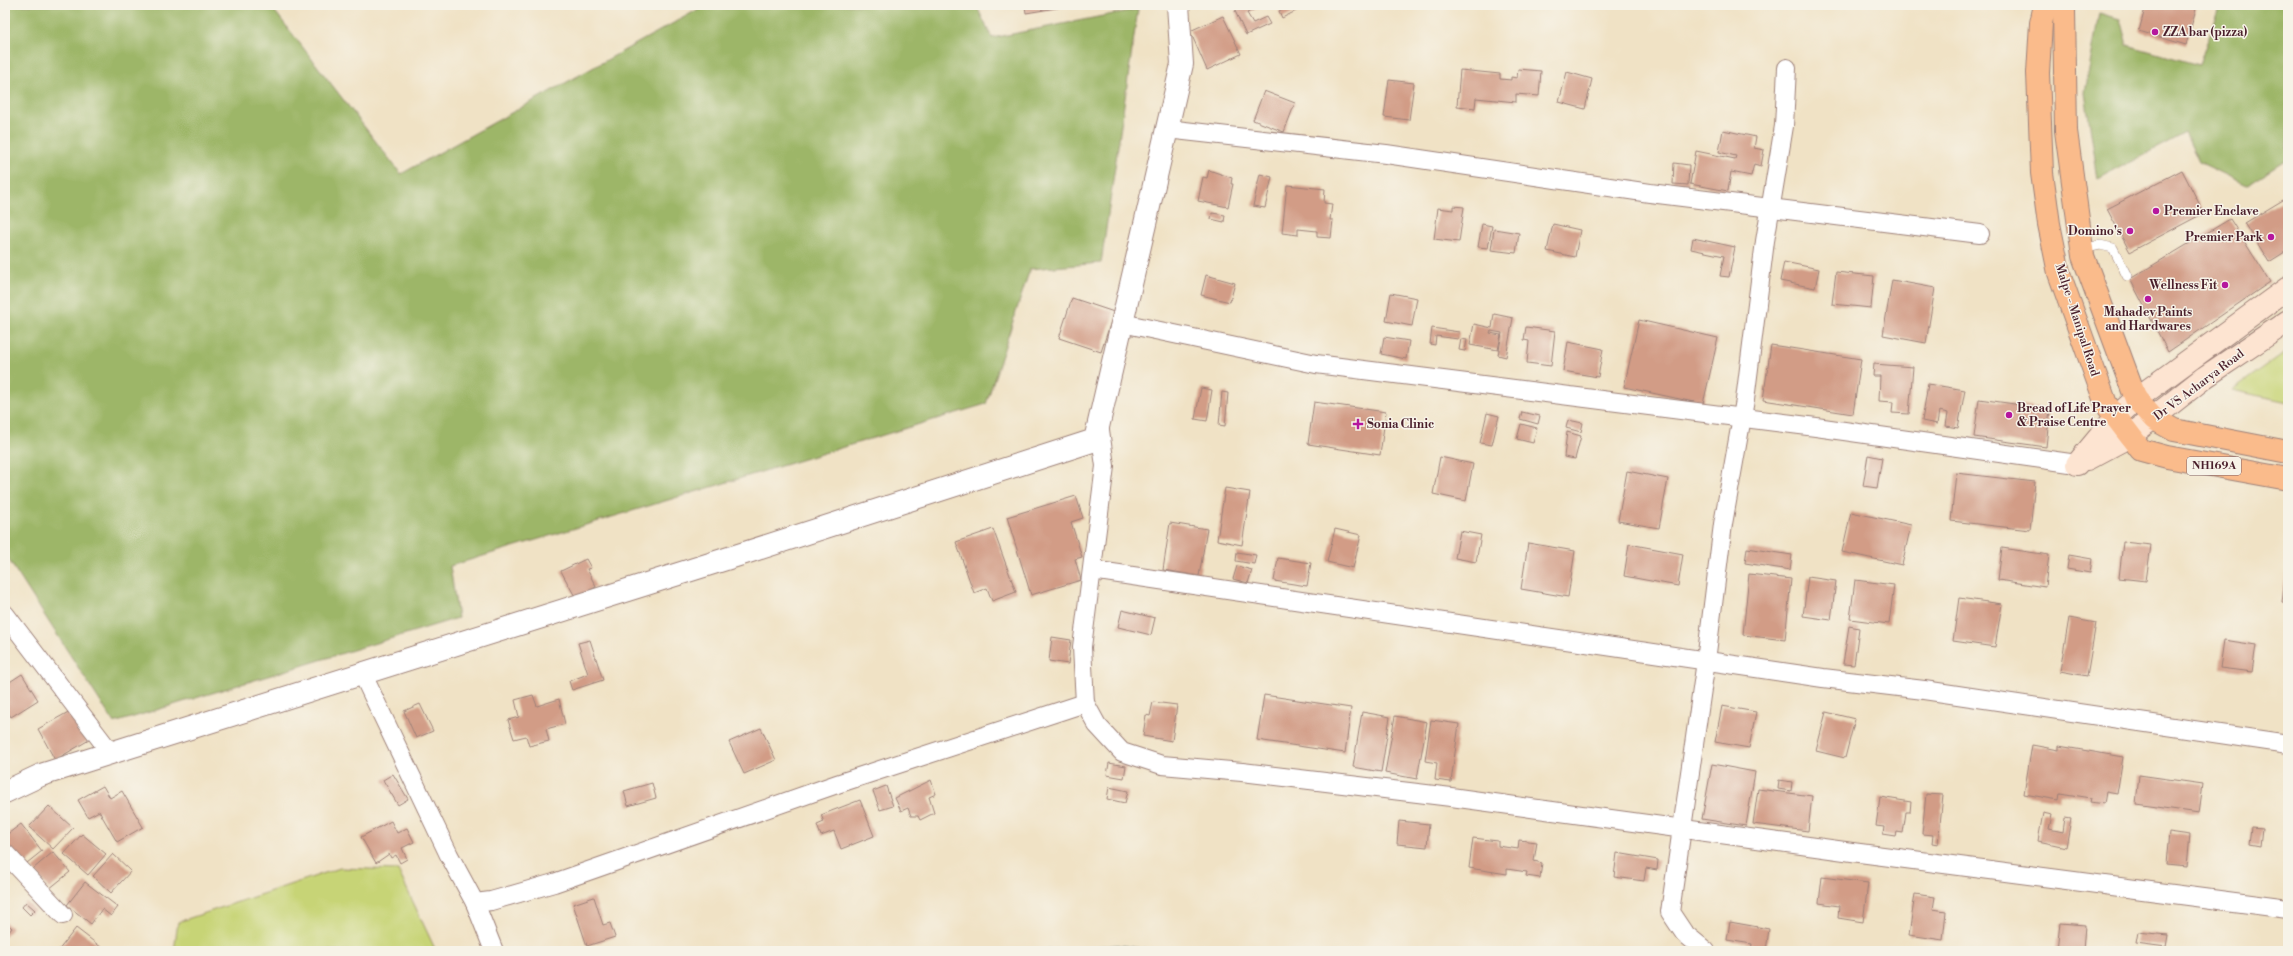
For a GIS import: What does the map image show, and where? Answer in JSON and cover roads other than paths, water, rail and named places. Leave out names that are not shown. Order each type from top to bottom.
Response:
[{"type":"highway","name":"Malpe - Manipal Road","points":[[2045,5],[2041,23],[2038,73],[2042,173],[2049,224],[2059,274],[2106,404],[2141,450],[2167,458],[2288,479]]},
{"type":"highway","name":"Malpe - Manipal Road","points":[[2065,5],[2066,132],[2083,256],[2136,398],[2154,419],[2174,430],[2288,452]]},
{"type":"main road","points":[[2078,464],[2116,418],[2136,398],[2288,288]]},
{"type":"main road","name":"Dr VS Acharya Road","points":[[2078,464],[2130,436],[2154,419],[2205,377],[2288,321]]},
{"type":"street","points":[[5,792],[41,775],[1095,440],[1182,64],[1178,5]]},
{"type":"street","points":[[1706,951],[1684,933],[1670,912],[1706,661],[1723,524],[1742,418],[1770,208],[1784,126],[1788,68]]},
{"type":"street","points":[[1167,129],[1386,154],[1650,193],[1980,234]]},
{"type":"street","points":[[1122,323],[1316,364],[1742,418],[2078,464]]},
{"type":"street","points":[[1099,422],[1105,466],[1082,647],[1085,703],[1097,725],[1122,752],[1162,765],[1242,772],[1443,796],[2288,909]]},
{"type":"street","points":[[1092,570],[1706,661],[1823,678],[1924,690],[2288,744]]},
{"type":"street","points":[[5,614],[111,753]]},
{"type":"street","points":[[362,674],[449,855],[475,903],[494,951]]},
{"type":"street","points":[[475,903],[491,901],[554,883],[837,784],[1085,703]]},
{"type":"street","points":[[5,853],[63,915]]},
{"type":"lane","points":[[2082,249],[2100,245],[2113,248],[2127,276]]},
{"type":"water","points":[[1118,945],[1158,951],[1032,951]]},
{"type":"place","name":"ZZA bar (pizza)","points":[[2155,32]]},
{"type":"place","name":"Premier Enclave","points":[[2156,211]]},
{"type":"place","name":"Domino's","points":[[2130,231]]},
{"type":"place","name":"Premier Park","points":[[2271,237]]},
{"type":"place","name":"Wellness Fit","points":[[2225,285]]},
{"type":"place","name":"Mahadev Paints and Hardwares","points":[[2148,299]]},
{"type":"place","name":"Bread of Life Prayer & Praise Centre","points":[[2009,415]]},
{"type":"place","name":"Sonia Clinic","points":[[1358,424]]}]
